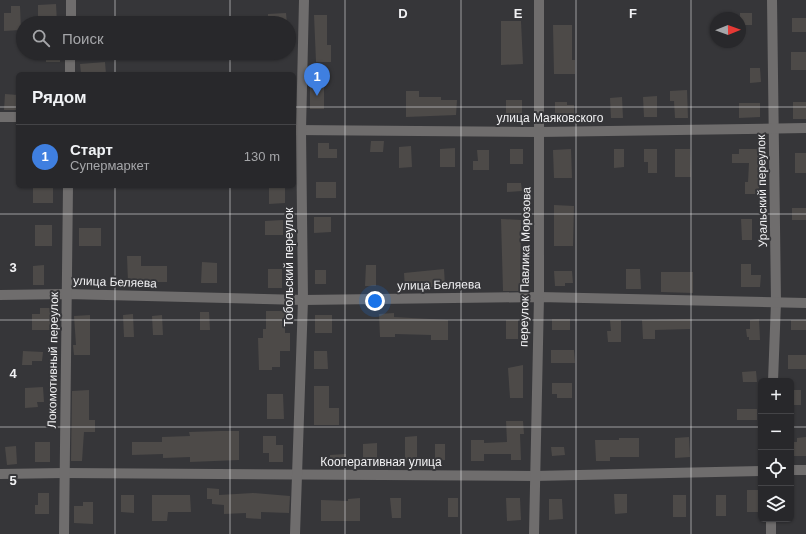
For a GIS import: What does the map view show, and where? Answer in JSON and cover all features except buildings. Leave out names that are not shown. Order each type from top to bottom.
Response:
[{"type":"street","points":[[71,0],[71,16]]},
{"type":"street","name":"Тобольский переулок","points":[[295,534],[303,300],[298,130],[304,0]]},
{"type":"street","name":"переулок Павлика Морозова","points":[[534,534],[534,476],[539,297],[539,0]]},
{"type":"street","name":"Уральский переулок","points":[[772,0],[776,302],[773,378]]},
{"type":"street","points":[[70,60],[70,72]]},
{"type":"street","points":[[0,117],[16,117]]},
{"type":"street","name":"улица Маяковского","points":[[298,130],[539,132],[806,128]]},
{"type":"street","name":"Локомотивный переулок","points":[[64,534],[68,188]]},
{"type":"street","name":"улица Беляева","points":[[0,295],[67,294],[303,300],[539,297],[806,302]]},
{"type":"street","points":[[794,470],[806,470]]},
{"type":"street","name":"Кооперативная улица","points":[[0,474],[64,473],[534,476],[758,471]]},
{"type":"street","points":[[771,522],[771,534]]},
{"type":"place","name":"Старт","points":[[317,96]]}]
